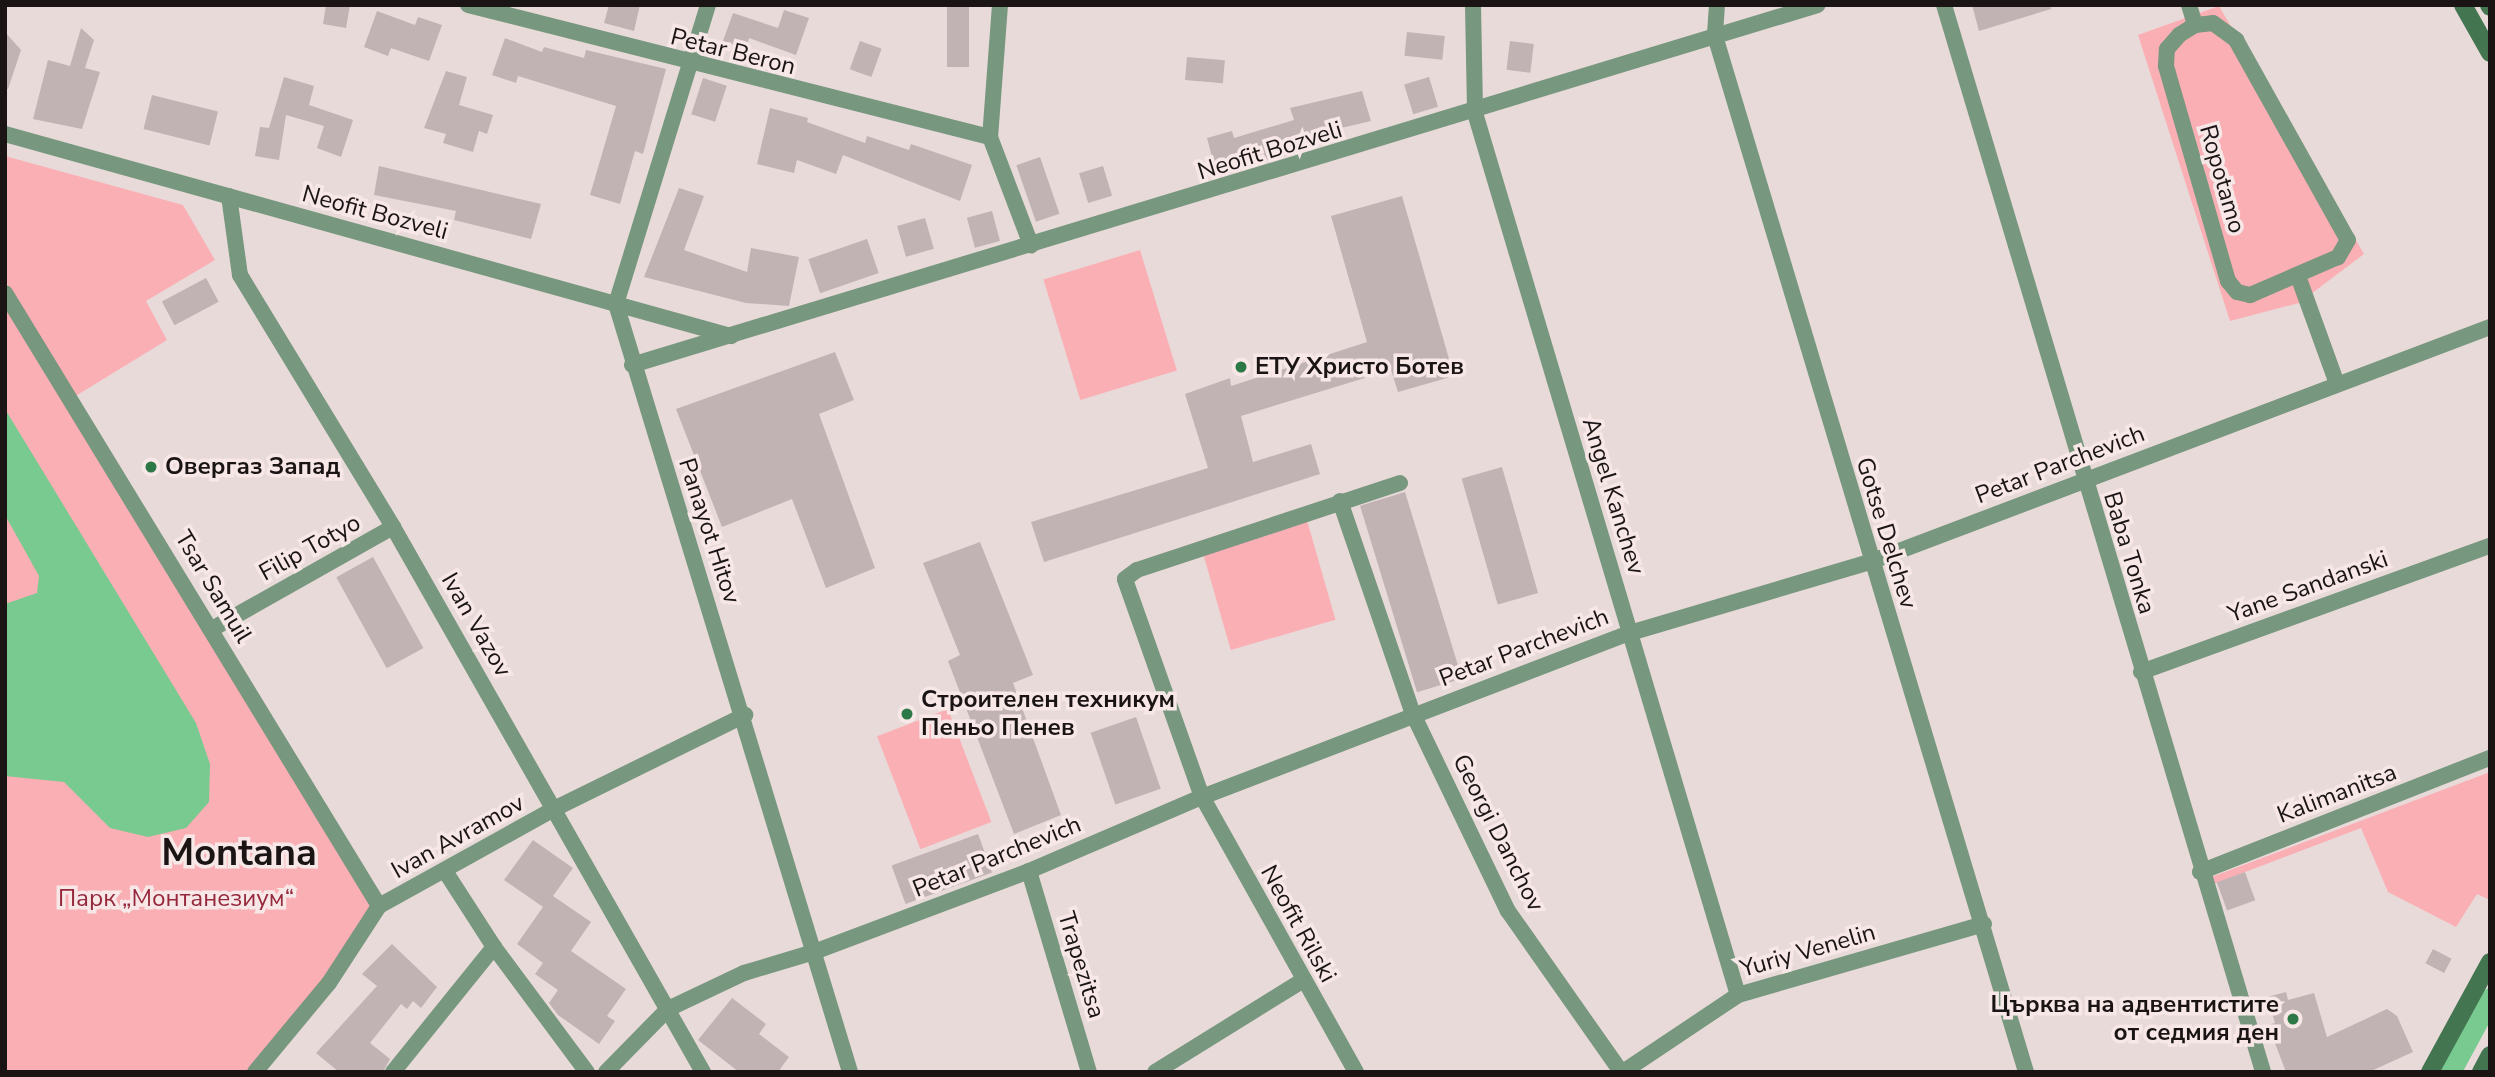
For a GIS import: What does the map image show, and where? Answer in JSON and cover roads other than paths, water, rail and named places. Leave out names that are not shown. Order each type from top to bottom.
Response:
[{"type":"main road","points":[[2463,5],[2490,53]]},
{"type":"main road","points":[[2430,1072],[2490,962]]},
{"type":"main road","points":[[2481,1072],[2490,1055]]},
{"type":"street","name":"Petar Beron","points":[[468,5],[691,65],[990,136]]},
{"type":"street","points":[[616,304],[708,5]]},
{"type":"street","points":[[1000,5],[990,136],[1031,246]]},
{"type":"street","name":"Angel Kanchev","points":[[1473,5],[1475,113],[1738,995]]},
{"type":"street","name":"Gotse Delchev","points":[[1717,5],[1715,36],[1870,562],[1984,924],[2026,1072]]},
{"type":"street","name":"Neofit Bozveli","points":[[632,365],[1475,113],[1818,5]]},
{"type":"street","name":"Baba Tonka","points":[[1944,5],[2200,872],[2263,1072]]},
{"type":"street","points":[[2189,5],[2195,25]]},
{"type":"street","name":"Ropotamo","points":[[2195,25],[2222,27],[2236,40],[2346,234],[2343,254],[2250,295],[2228,281],[2166,66],[2171,42],[2195,25]]},
{"type":"street","name":"Neofit Bozveli","points":[[5,134],[733,336]]},
{"type":"street","name":"Ivan Vazov","points":[[229,196],[240,275],[393,527],[556,808],[702,1072]]},
{"type":"street","points":[[2298,276],[2337,384]]},
{"type":"street","name":"Tsar Samuil","points":[[5,293],[379,906]]},
{"type":"street","name":"Panayot Hitov","points":[[616,304],[632,365],[744,715],[850,1072]]},
{"type":"street","name":"Petar Parchevich","points":[[606,1072],[668,1009],[744,973],[814,952],[1030,871],[1202,797],[1630,633],[1870,562],[2490,327]]},
{"type":"street","points":[[1340,501],[1400,483]]},
{"type":"street","name":"Georgi Danchov","points":[[1340,501],[1413,714],[1508,911],[1622,1072]]},
{"type":"street","name":"Neofit Rilski","points":[[1340,501],[1137,569],[1125,579],[1202,797],[1302,981],[1356,1072]]},
{"type":"street","name":"Filip Totyo","points":[[212,629],[393,527]]},
{"type":"street","name":"Yane Sandanski","points":[[2141,672],[2490,546]]},
{"type":"street","name":"Ivan Avramov","points":[[255,1072],[329,984],[379,906],[556,808],[744,715]]},
{"type":"street","name":"Kalimanitsa","points":[[2200,872],[2490,758]]},
{"type":"street","points":[[445,871],[494,947],[587,1072]]},
{"type":"street","name":"Trapezitsa","points":[[1030,871],[1089,1072]]},
{"type":"street","name":"Yuriy Venelin","points":[[1622,1072],[1738,995],[1984,924]]},
{"type":"street","points":[[393,1072],[494,947]]},
{"type":"street","points":[[1155,1072],[1302,981]]},
{"type":"waterway","points":[[2450,1072],[2490,998]]},
{"type":"place","name":"ЕТУ Христо Ботев","points":[[1241,367]]},
{"type":"place","name":"Овергаз Запад","points":[[151,467]]},
{"type":"place","name":"Строителен техникум Пеньо Пенев","points":[[907,714]]},
{"type":"place","name":"Църква на адвентистите от седмия ден","points":[[2293,1019]]},
{"type":"district","name":"Montana","points":[[239,853]]},
{"type":"park label","name":"Парк „Монтанезиум“","points":[[176,899]]}]
